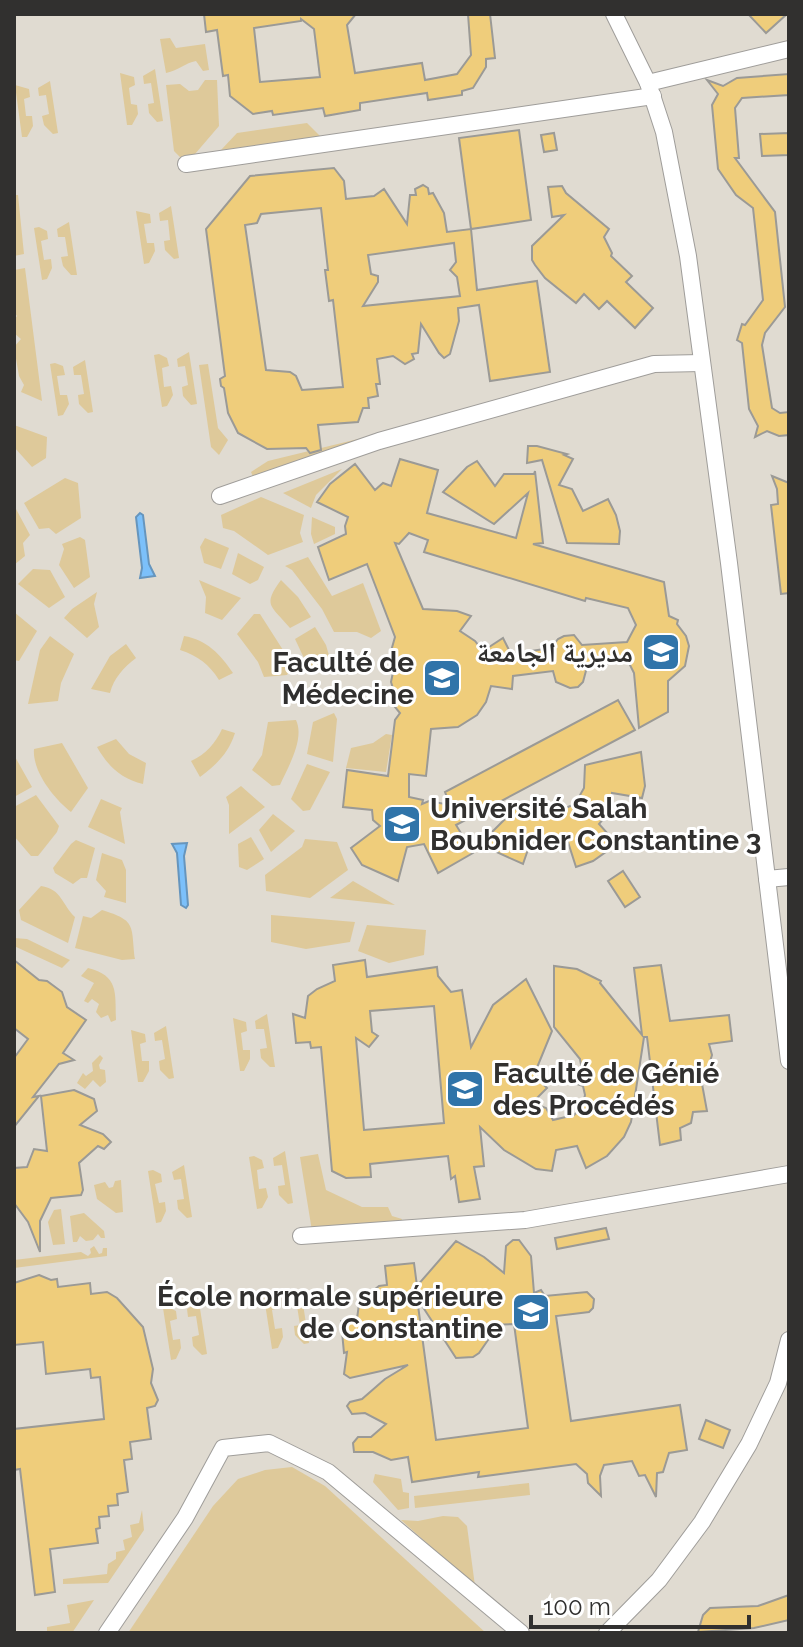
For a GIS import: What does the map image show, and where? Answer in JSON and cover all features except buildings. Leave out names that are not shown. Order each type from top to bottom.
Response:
[{"type":"street","points":[[614,14],[650,90],[664,132],[685,240],[729,563],[789,1061]]},
{"type":"street","points":[[186,164],[650,90],[789,49]]},
{"type":"street","points":[[220,496],[379,441],[654,364],[701,363]]},
{"type":"street","points":[[767,879],[789,877]]},
{"type":"street","points":[[301,1236],[525,1220],[789,1174]]},
{"type":"street","points":[[607,1633],[659,1580],[702,1522],[767,1408],[778,1383],[789,1340]]},
{"type":"street","points":[[107,1633],[185,1518],[223,1448],[269,1443],[328,1472],[521,1633]]},
{"type":"shaded area","name":"Université Salah Boubnider Constantine 3","points":[[14,14],[789,14],[789,1633],[14,1633]]},
{"type":"shaded area","points":[[170,38],[176,48],[205,44],[209,70],[203,71],[196,61],[166,73],[160,39]]},
{"type":"shaded area","points":[[155,69],[163,121],[157,122],[149,113],[148,104],[154,103],[151,83],[144,84],[143,76]]},
{"type":"shaded area","points":[[120,73],[134,77],[135,85],[129,88],[131,104],[137,105],[138,114],[132,125],[127,125]]},
{"type":"shaded area","points":[[205,80],[217,80],[219,126],[195,154],[180,157],[174,151],[166,85],[180,84],[189,91],[198,90]]},
{"type":"shaded area","points":[[50,81],[58,133],[53,134],[44,125],[42,116],[49,114],[46,95],[39,96],[38,88]]},
{"type":"shaded area","points":[[15,85],[29,89],[30,97],[24,99],[26,116],[32,116],[33,126],[27,137],[22,137]]},
{"type":"shaded area","points":[[307,123],[321,137],[221,150],[237,133]]},
{"type":"shaded area","points":[[14,195],[18,195],[24,254],[14,256]]},
{"type":"shaded area","points":[[171,206],[179,258],[174,259],[165,250],[164,241],[170,240],[168,220],[160,221],[159,213]]},
{"type":"shaded area","points":[[136,211],[150,214],[151,223],[144,224],[147,243],[154,243],[155,251],[149,263],[144,264]]},
{"type":"shaded area","points":[[69,222],[77,275],[71,275],[63,266],[61,257],[68,256],[65,237],[58,237],[57,229]]},
{"type":"shaded area","points":[[34,228],[47,231],[48,239],[41,241],[44,260],[51,259],[52,268],[47,279],[42,280]]},
{"type":"shaded area","points":[[25,268],[42,401],[21,392],[24,385],[19,376],[14,347],[21,339],[14,333],[17,316],[14,312],[14,270]]},
{"type":"shaded area","points":[[189,352],[197,404],[191,405],[183,396],[182,387],[188,385],[185,366],[178,367],[177,359]]},
{"type":"shaded area","points":[[154,355],[167,358],[169,366],[162,368],[164,387],[171,386],[173,395],[167,406],[162,407]]},
{"type":"shaded area","points":[[85,360],[93,412],[88,413],[79,404],[78,395],[84,394],[81,375],[74,375],[73,367]]},
{"type":"shaded area","points":[[50,364],[63,366],[65,375],[57,376],[60,395],[67,395],[69,404],[63,415],[58,416]]},
{"type":"shaded area","points":[[208,364],[218,428],[228,440],[219,455],[211,447],[199,365]]},
{"type":"shaded area","points":[[14,425],[47,437],[46,458],[32,467],[14,447]]},
{"type":"shaded area","points":[[399,429],[254,479],[251,472],[268,461]]},
{"type":"shaded area","points":[[342,469],[316,495],[311,508],[283,493]]},
{"type":"shaded area","points":[[65,478],[78,483],[81,518],[56,534],[49,528],[39,529],[24,503]]},
{"type":"shaded area","points":[[261,497],[304,515],[300,533],[303,542],[268,555],[234,531],[223,528],[221,515]]},
{"type":"shaded area","points":[[16,509],[30,535],[23,543],[25,556],[14,565]]},
{"type":"shaded area","points":[[312,517],[335,527],[335,534],[314,544]]},
{"type":"shaded area","points":[[80,537],[85,540],[90,577],[74,588],[59,565],[64,549],[62,544]]},
{"type":"shaded area","points":[[205,538],[229,548],[221,569],[204,563],[200,547]]},
{"type":"shaded area","points":[[238,553],[264,567],[258,580],[250,584],[232,574]]},
{"type":"shaded area","points":[[308,557],[332,596],[363,583],[381,631],[371,638],[357,632],[334,632],[322,609],[292,570],[285,566]]},
{"type":"shaded area","points":[[33,569],[50,570],[65,597],[49,608],[18,584]]},
{"type":"shaded area","points":[[199,580],[241,598],[222,620],[205,613],[206,597]]},
{"type":"shaded area","points":[[281,580],[298,597],[311,617],[290,628],[270,601]]},
{"type":"shaded area","points":[[97,592],[94,604],[99,627],[87,638],[64,618]]},
{"type":"shaded area","points":[[14,612],[37,631],[19,661],[14,660]]},
{"type":"shaded area","points":[[254,614],[260,614],[290,661],[292,667],[287,675],[264,677],[258,662],[237,634]]},
{"type":"shaded area","points":[[315,627],[326,645],[332,666],[327,672],[310,671],[295,639]]},
{"type":"shaded area","points":[[50,636],[74,654],[61,683],[58,701],[28,704],[40,650]]},
{"type":"shaded area","points":[[184,636],[212,649],[233,673],[219,680],[202,661],[180,650]]},
{"type":"shaded area","points":[[126,644],[136,658],[120,674],[110,693],[91,689],[110,656]]},
{"type":"shaded area","points":[[334,713],[337,719],[333,762],[307,754],[313,722]]},
{"type":"shaded area","points":[[296,720],[298,736],[294,753],[280,785],[272,786],[252,770],[262,755],[268,722]]},
{"type":"shaded area","points":[[222,729],[235,733],[229,747],[200,777],[191,761],[210,748]]},
{"type":"shaded area","points":[[386,734],[392,735],[386,772],[346,768],[351,748],[373,743]]},
{"type":"shaded area","points":[[116,739],[129,754],[146,763],[143,784],[116,771],[97,747]]},
{"type":"shaded area","points":[[62,743],[88,788],[71,812],[45,784],[34,757],[34,749]]},
{"type":"shaded area","points":[[14,755],[32,787],[14,797]]},
{"type":"shaded area","points":[[307,764],[330,772],[310,810],[303,811],[291,799]]},
{"type":"shaded area","points":[[241,786],[265,807],[229,834],[226,797]]},
{"type":"shaded area","points":[[36,795],[59,826],[38,856],[31,856],[14,836],[14,807]]},
{"type":"shaded area","points":[[101,799],[122,808],[125,844],[88,827]]},
{"type":"shaded area","points":[[273,814],[295,831],[271,852],[259,830]]},
{"type":"shaded area","points":[[251,837],[264,859],[247,870],[239,867],[238,844]]},
{"type":"shaded area","points":[[305,839],[337,842],[348,870],[310,898],[266,891],[265,875],[302,847]]},
{"type":"shaded area","points":[[76,840],[95,848],[87,878],[73,884],[55,873],[53,868]]},
{"type":"shaded area","points":[[102,853],[122,860],[126,870],[126,903],[104,897],[106,891],[96,880]]},
{"type":"shaded area","points":[[353,881],[395,905],[330,898]]},
{"type":"shaded area","points":[[41,886],[58,894],[75,917],[68,943],[21,920],[19,910]]},
{"type":"shaded area","points":[[102,910],[127,921],[135,959],[122,960],[75,948],[83,916],[91,918]]},
{"type":"shaded area","points":[[271,915],[355,922],[350,942],[306,949],[271,942]]},
{"type":"shaded area","points":[[367,925],[426,930],[424,955],[389,963],[358,951]]},
{"type":"shaded area","points":[[14,938],[27,939],[70,960],[62,968],[14,946]]},
{"type":"shaded area","points":[[88,968],[105,976],[113,986],[116,1020],[111,1022],[108,1015],[101,1018],[96,1012],[99,1004],[92,999],[88,1003],[84,1001],[94,983],[81,976]]},
{"type":"shaded area","points":[[267,1014],[275,1067],[270,1067],[261,1058],[260,1049],[267,1048],[264,1029],[256,1029],[255,1021]]},
{"type":"shaded area","points":[[233,1018],[246,1022],[247,1031],[241,1033],[243,1050],[250,1050],[250,1059],[244,1071],[240,1071]]},
{"type":"shaded area","points":[[166,1026],[174,1078],[169,1079],[160,1070],[159,1061],[165,1059],[162,1040],[155,1041],[154,1033]]},
{"type":"shaded area","points":[[131,1030],[145,1034],[146,1042],[140,1044],[142,1061],[149,1061],[149,1071],[143,1082],[138,1082]]},
{"type":"shaded area","points":[[100,1055],[103,1058],[99,1065],[100,1069],[105,1070],[106,1082],[100,1087],[93,1080],[85,1089],[77,1083],[83,1073],[86,1076],[93,1071],[92,1063]]},
{"type":"shaded area","points":[[285,1151],[293,1203],[288,1204],[279,1195],[278,1186],[285,1185],[282,1165],[274,1166],[273,1158]]},
{"type":"shaded area","points":[[318,1154],[326,1190],[362,1207],[388,1207],[392,1216],[402,1219],[400,1224],[312,1231],[300,1157]]},
{"type":"shaded area","points":[[249,1157],[262,1160],[264,1168],[257,1170],[259,1189],[266,1188],[268,1197],[262,1208],[257,1209]]},
{"type":"shaded area","points":[[184,1165],[192,1217],[187,1218],[178,1209],[177,1200],[184,1199],[181,1179],[174,1180],[172,1172]]},
{"type":"shaded area","points":[[148,1171],[161,1174],[162,1182],[155,1184],[159,1203],[165,1202],[166,1211],[161,1222],[156,1223]]},
{"type":"shaded area","points":[[121,1180],[123,1212],[116,1213],[97,1199],[94,1185],[105,1182],[109,1188],[115,1181]]},
{"type":"shaded area","points":[[61,1209],[65,1244],[53,1245],[48,1222],[54,1210]]},
{"type":"shaded area","points":[[84,1213],[104,1231],[105,1238],[98,1234],[93,1240],[86,1241],[80,1236],[77,1242],[73,1242],[70,1216]]},
{"type":"shaded area","points":[[94,1246],[99,1254],[107,1248],[107,1256],[14,1268],[14,1260],[81,1252],[88,1256]]},
{"type":"shaded area","points":[[301,1291],[309,1343],[304,1344],[295,1335],[294,1326],[300,1325],[297,1306],[290,1306],[289,1298]]},
{"type":"shaded area","points":[[264,1297],[278,1300],[279,1308],[272,1310],[275,1329],[282,1328],[283,1337],[278,1348],[272,1349]]},
{"type":"shaded area","points":[[199,1302],[207,1354],[202,1355],[193,1346],[192,1337],[199,1335],[196,1316],[188,1317],[187,1309]]},
{"type":"shaded area","points":[[163,1308],[176,1311],[177,1319],[170,1321],[173,1340],[180,1339],[181,1348],[176,1359],[171,1360]]},
{"type":"shaded area","points":[[292,1467],[325,1486],[486,1633],[128,1633],[213,1506],[238,1479],[265,1470]]},
{"type":"shaded area","points":[[375,1474],[401,1479],[403,1492],[409,1493],[409,1508],[398,1510],[373,1482]]},
{"type":"shaded area","points":[[529,1483],[530,1495],[415,1508],[414,1496]]},
{"type":"shaded area","points":[[142,1510],[144,1530],[108,1583],[63,1584],[63,1579],[107,1574],[108,1564],[116,1559],[116,1552],[125,1550],[123,1540],[132,1537],[130,1525],[139,1523]]},
{"type":"shaded area","points":[[443,1516],[458,1517],[467,1526],[475,1586],[401,1520],[418,1521]]},
{"type":"shaded area","points":[[94,1600],[72,1633],[47,1633],[47,1627],[70,1623],[67,1605]]},
{"type":"water","points":[[140,513],[143,515],[149,564],[155,576],[140,578],[142,568],[136,517]]},
{"type":"water","points":[[187,843],[184,856],[186,908],[181,905],[177,853],[172,844]]},
{"type":"place","name":"مديرية الجامعة","points":[[661,652]]},
{"type":"place","name":"Faculté de Médecine","points":[[442,678]]},
{"type":"place","name":"Université Salah Boubnider Constantine 3","points":[[402,824]]},
{"type":"place","name":"Faculté de Génié des Procédés","points":[[465,1089]]},
{"type":"place","name":"École normale supérieure de Constantine","points":[[531,1312]]}]
